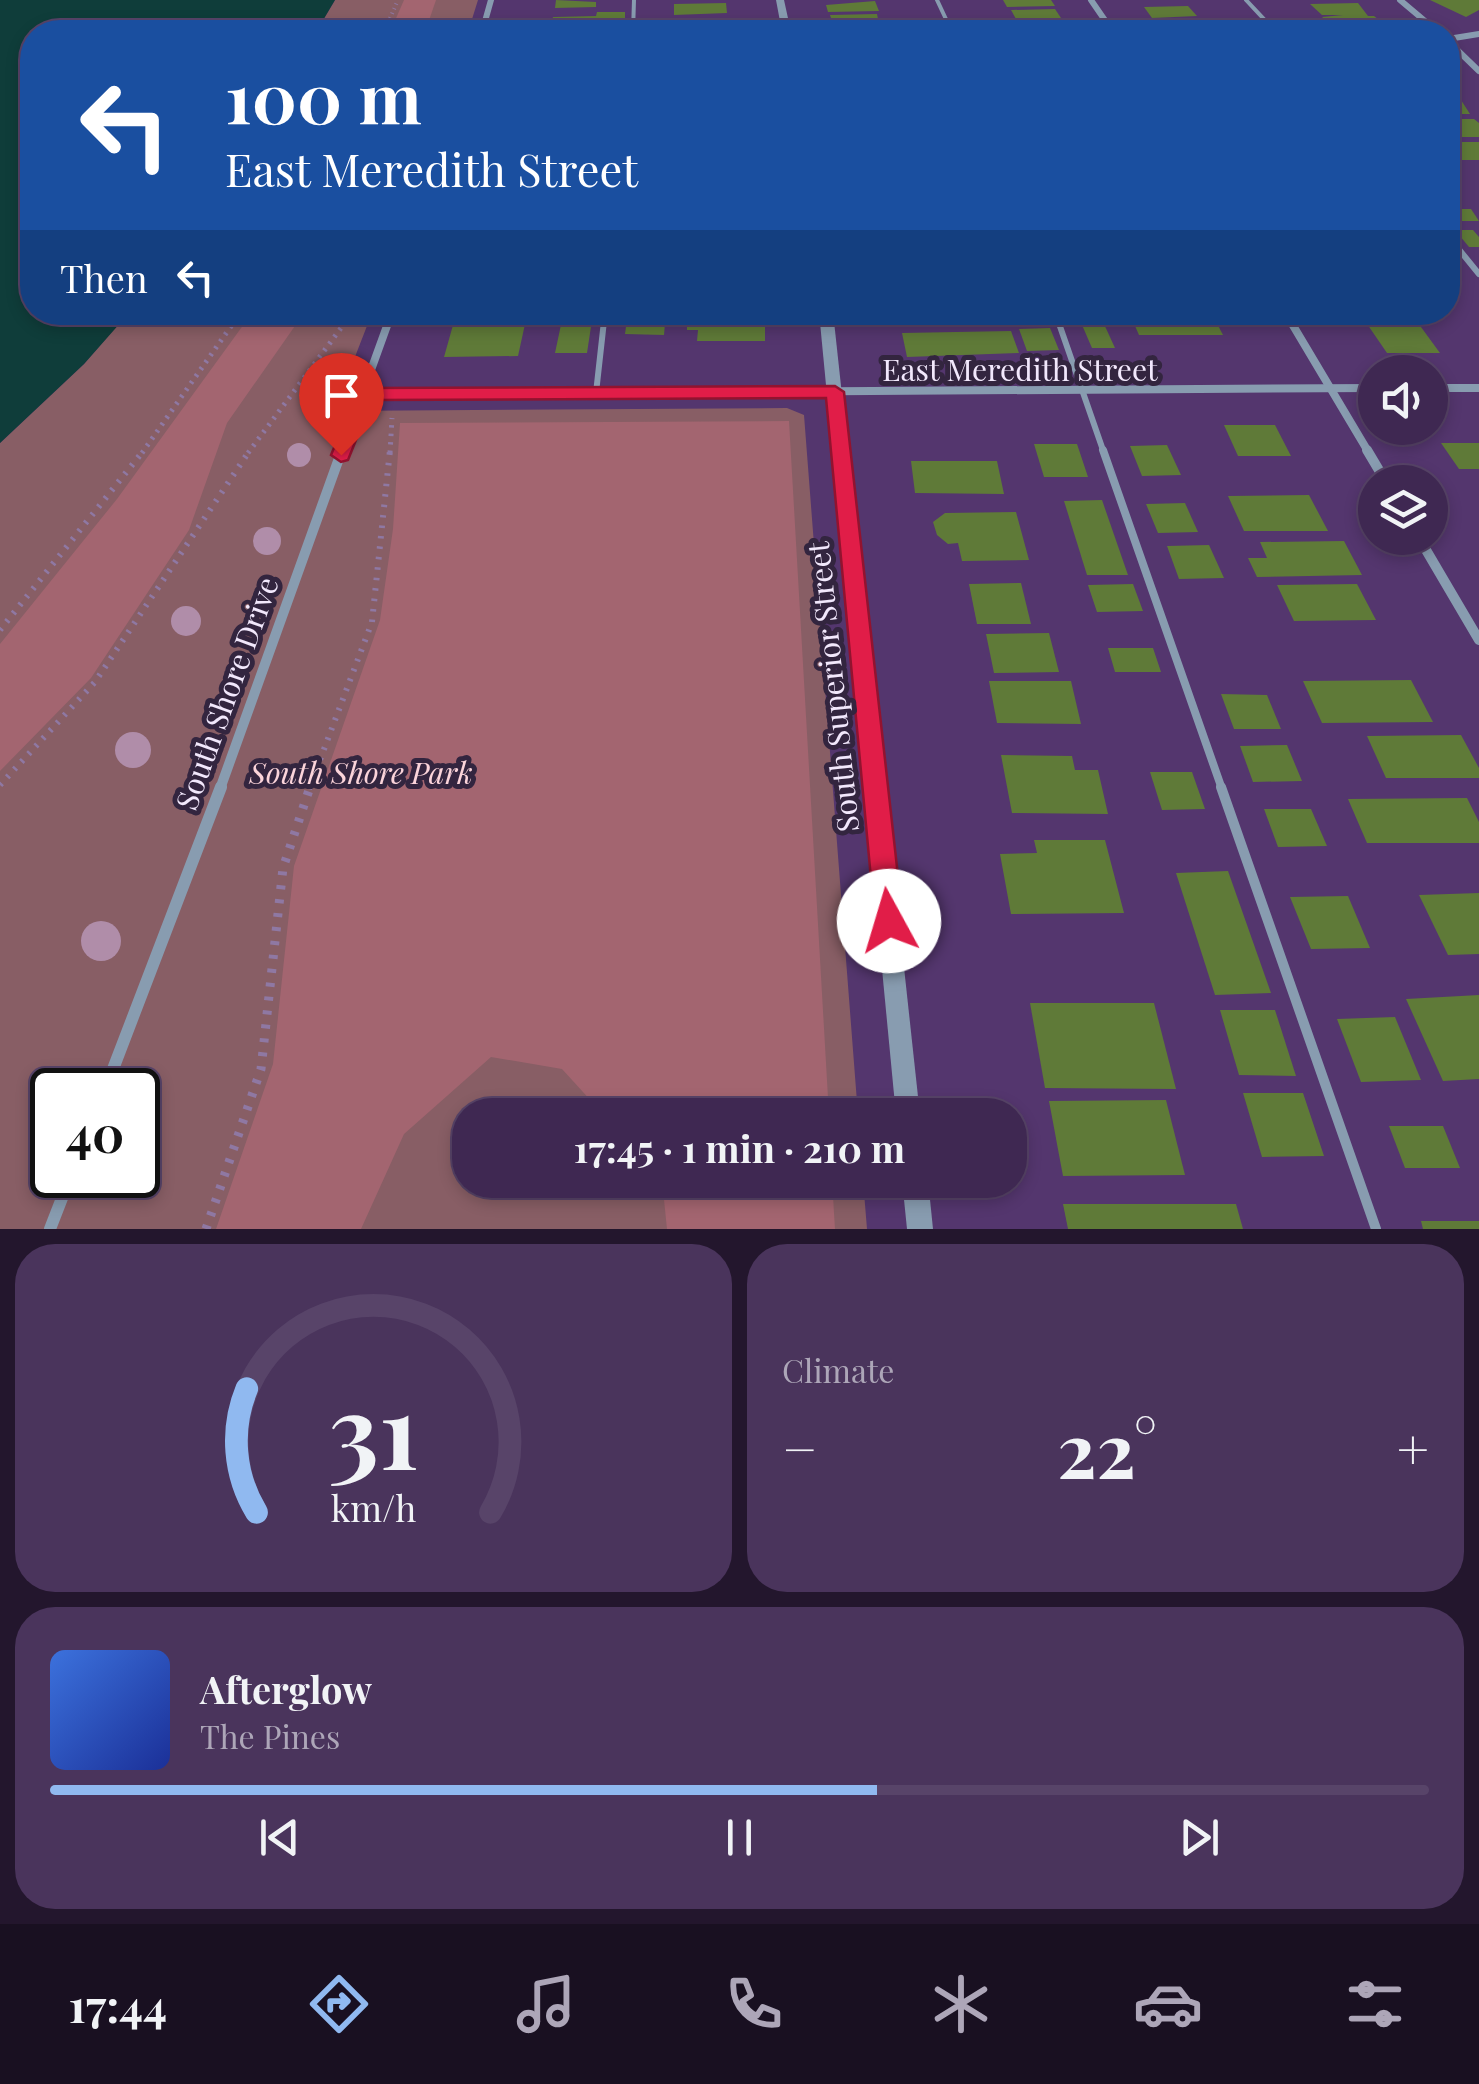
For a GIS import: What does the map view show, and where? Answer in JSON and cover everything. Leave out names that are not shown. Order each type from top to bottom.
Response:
[{"type":"street","points":[[1400,0],[1424,20]]},
{"type":"street","points":[[1460,52],[1479,71]]},
{"type":"street","name":"South Shore Drive","points":[[114,1068],[178,906],[388,325]]},
{"type":"street","name":"South Superior Street","points":[[827,325],[906,1098]]},
{"type":"street","points":[[1292,325],[1376,465]]},
{"type":"street","name":"East Meredith Street","points":[[365,394],[1358,388]]},
{"type":"street","points":[[1448,388],[1479,388]]},
{"type":"street","points":[[1429,555],[1479,640]]},
{"type":"street","points":[[50,1229],[62,1198]]},
{"type":"street","points":[[917,1198],[920,1229]]},
{"type":"lane","points":[[1246,0],[1265,20]]},
{"type":"lane","points":[[1460,251],[1479,274]]},
{"type":"lane","points":[[596,393],[603,325]]},
{"type":"lane","points":[[1061,325],[1376,1229]]},
{"type":"path","points":[[0,630],[143,452],[232,325]]},
{"type":"path","points":[[0,785],[96,682],[243,460],[343,325]]},
{"type":"path","points":[[206,1229],[260,1068],[284,868],[300,812],[372,622],[394,419],[388,416]]},
{"type":"green space","points":[[335,0],[478,0],[472,20],[323,20]]},
{"type":"green space","points":[[404,0],[436,0],[429,20],[395,20]]},
{"type":"green space","name":"South Shore Park","points":[[118,325],[367,325],[334,411],[787,408],[804,415],[857,1098],[452,1098],[452,1198],[864,1198],[867,1229],[0,1229],[0,443],[84,364]]},
{"type":"green space","points":[[243,325],[296,325],[227,423],[189,530],[91,678],[0,771],[0,644],[117,499]]},
{"type":"green space","points":[[789,421],[828,1098],[588,1098],[562,1069],[491,1057],[404,1134],[361,1229],[216,1229],[273,1064],[294,866],[380,620],[393,529],[400,423]]},
{"type":"green space","points":[[664,1198],[833,1198],[835,1229],[667,1229]]},
{"type":"shaded area","points":[[0,0],[335,0],[323,20],[20,20],[20,325],[118,325],[84,364],[0,443]]},
{"type":"building","points":[[556,0],[596,2],[596,7],[555,8]]},
{"type":"building","points":[[1003,0],[1051,0],[1055,6],[1007,7]]},
{"type":"building","points":[[1430,0],[1479,0],[1479,10],[1466,17]]},
{"type":"building","points":[[875,1],[879,11],[828,12],[826,5]]},
{"type":"building","points":[[726,3],[727,13],[674,15],[674,4]]},
{"type":"building","points":[[1358,3],[1368,16],[1379,20],[1326,20],[1322,17],[1343,15],[1322,15],[1310,4]]},
{"type":"building","points":[[1188,6],[1197,16],[1152,18],[1144,7]]},
{"type":"building","points":[[1055,9],[1061,18],[1016,19],[1011,10]]},
{"type":"building","points":[[597,12],[625,12],[625,20],[552,20],[553,17],[596,16]]},
{"type":"building","points":[[877,14],[878,19],[832,20],[830,15]]},
{"type":"building","points":[[1460,100],[1461,100],[1470,114],[1460,114]]},
{"type":"building","points":[[1460,119],[1479,123],[1479,137],[1460,137]]},
{"type":"building","points":[[1460,142],[1479,142],[1479,160],[1460,160]]},
{"type":"building","points":[[1460,209],[1471,209],[1479,221],[1460,221]]},
{"type":"building","points":[[1460,230],[1473,230],[1479,237],[1479,247],[1469,247]]},
{"type":"building","points":[[453,325],[525,325],[518,356],[444,357]]},
{"type":"building","points":[[561,325],[591,325],[587,353],[555,353]]},
{"type":"building","points":[[626,325],[665,325],[664,335],[625,334]]},
{"type":"building","points":[[687,325],[765,325],[765,341],[697,341],[698,330],[687,330]]},
{"type":"building","points":[[1082,325],[1104,325],[1115,348],[1092,348]]},
{"type":"building","points":[[1135,325],[1218,325],[1223,335],[1139,335]]},
{"type":"building","points":[[1368,325],[1420,325],[1440,353],[1387,353]]},
{"type":"building","points":[[1050,328],[1059,350],[1027,351],[1019,329]]},
{"type":"building","points":[[1011,331],[1019,353],[907,357],[902,333]]},
{"type":"building","points":[[1224,425],[1275,425],[1291,456],[1238,456]]},
{"type":"building","points":[[1479,443],[1479,469],[1459,469],[1442,445]]},
{"type":"building","points":[[1034,444],[1077,444],[1088,477],[1044,477]]},
{"type":"building","points":[[1167,445],[1181,475],[1142,476],[1130,446]]},
{"type":"building","points":[[911,461],[997,461],[1004,494],[915,493]]},
{"type":"building","points":[[1309,495],[1328,531],[1244,531],[1228,496]]},
{"type":"building","points":[[1102,500],[1128,575],[1087,575],[1064,501]]},
{"type":"building","points":[[1185,503],[1198,532],[1158,533],[1146,504]]},
{"type":"building","points":[[1016,512],[1029,560],[962,561],[958,543],[948,544],[937,535],[933,522],[945,513]]},
{"type":"building","points":[[1344,541],[1362,575],[1257,577],[1248,558],[1267,558],[1260,542]]},
{"type":"building","points":[[1209,545],[1224,578],[1179,579],[1167,546]]},
{"type":"building","points":[[1021,583],[1031,624],[977,624],[969,584]]},
{"type":"building","points":[[1133,584],[1143,611],[1097,612],[1088,585]]},
{"type":"building","points":[[1357,584],[1376,620],[1294,621],[1277,585]]},
{"type":"building","points":[[1049,633],[1059,672],[994,673],[986,634]]},
{"type":"building","points":[[1108,648],[1153,648],[1161,672],[1115,672]]},
{"type":"building","points":[[1411,680],[1433,722],[1322,723],[1303,681]]},
{"type":"building","points":[[989,681],[1071,681],[1081,724],[997,723]]},
{"type":"building","points":[[1221,694],[1267,695],[1281,729],[1234,729]]},
{"type":"building","points":[[1461,735],[1479,768],[1479,778],[1386,778],[1367,736]]},
{"type":"building","points":[[1287,745],[1302,781],[1253,782],[1240,746]]},
{"type":"building","points":[[1001,755],[1072,756],[1075,770],[1098,770],[1108,814],[1012,813]]},
{"type":"building","points":[[1150,772],[1192,772],[1205,809],[1162,810]]},
{"type":"building","points":[[1467,798],[1479,822],[1479,843],[1367,843],[1348,799]]},
{"type":"building","points":[[1264,809],[1311,809],[1327,846],[1278,847]]},
{"type":"building","points":[[1034,840],[1105,840],[1124,913],[1011,914],[1000,854],[1037,853]]},
{"type":"building","points":[[1228,871],[1271,993],[1215,995],[1176,873]]},
{"type":"building","points":[[1479,893],[1479,954],[1448,955],[1419,895]]},
{"type":"building","points":[[1348,896],[1370,948],[1311,949],[1290,897]]},
{"type":"building","points":[[1479,995],[1479,1079],[1443,1081],[1406,999]]},
{"type":"building","points":[[1030,1003],[1154,1003],[1176,1089],[1045,1088]]},
{"type":"building","points":[[1220,1010],[1275,1010],[1296,1076],[1239,1075]]},
{"type":"building","points":[[1395,1017],[1421,1080],[1361,1082],[1337,1019]]},
{"type":"building","points":[[1243,1093],[1303,1093],[1324,1156],[1262,1157]]},
{"type":"building","points":[[1166,1100],[1185,1175],[1063,1176],[1049,1101]]},
{"type":"building","points":[[1389,1126],[1443,1126],[1460,1168],[1405,1168]]},
{"type":"building","points":[[1063,1204],[1236,1204],[1243,1229],[1068,1229]]},
{"type":"building","points":[[1421,1221],[1479,1221],[1479,1229],[1423,1229]]},
{"type":"route","points":[[341,455],[365,394],[835,392],[889,921]]}]
